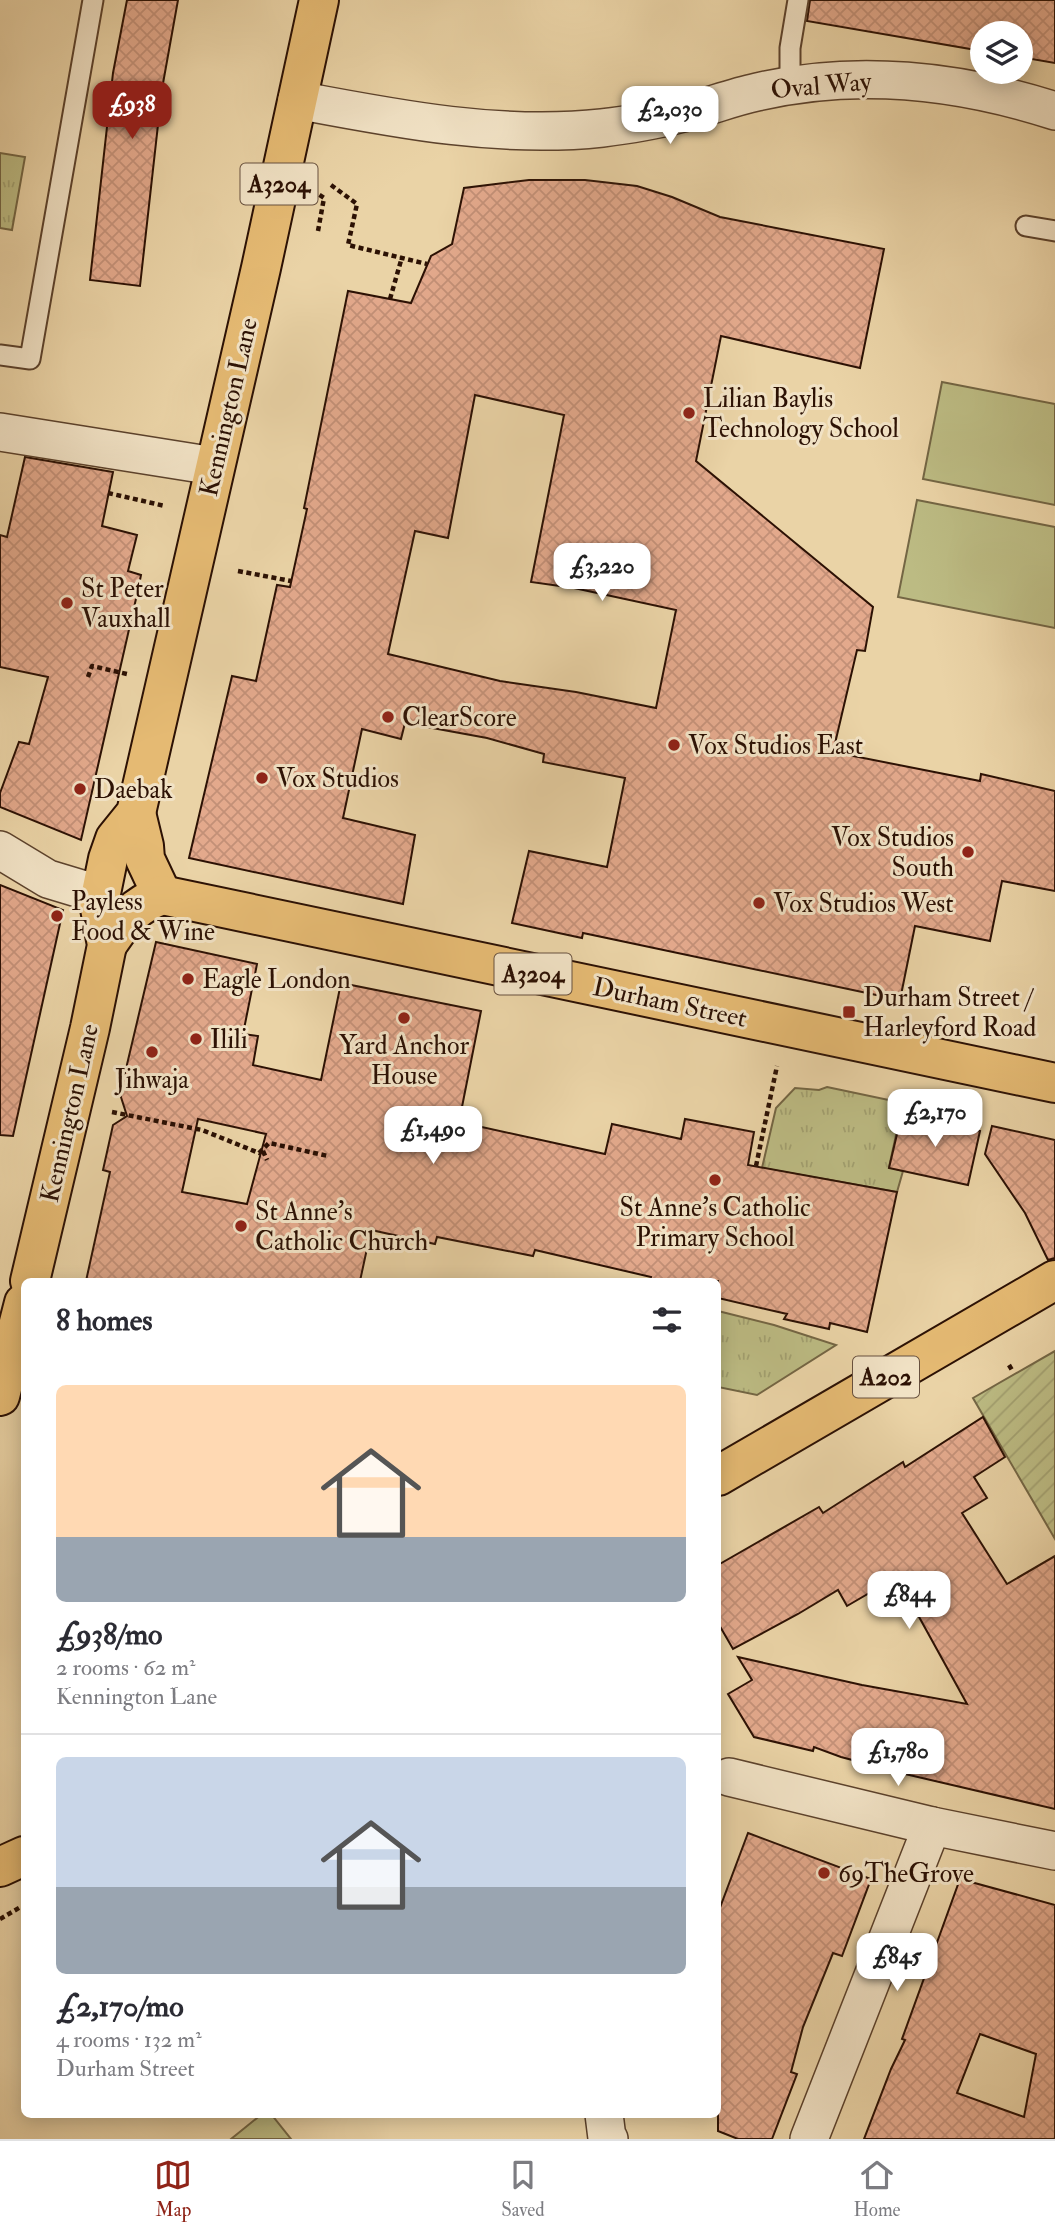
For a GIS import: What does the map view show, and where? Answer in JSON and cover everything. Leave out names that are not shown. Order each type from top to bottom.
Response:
[{"type":"highway","name":"Kennington Lane","points":[[31,1278],[107,945],[99,903],[108,859],[115,839],[136,813],[261,268],[319,0]]},
{"type":"highway","name":"Kennington Lane","points":[[107,945],[128,914],[144,901],[162,895],[145,859],[136,813]]},
{"type":"highway","name":"Durham Street","points":[[162,895],[1055,1083]]},
{"type":"highway","name":"A202","points":[[721,1474],[1055,1280]]},
{"type":"highway","points":[[0,1395],[21,1314]]},
{"type":"highway","points":[[0,1848],[21,1855]]},
{"type":"highway","points":[[0,1867],[21,1857]]},
{"type":"street","name":"Oval Way","points":[[297,100],[439,124],[551,131],[603,128],[675,116],[737,96],[790,85],[887,79],[932,83],[985,93],[1055,111]]},
{"type":"street","points":[[0,432],[214,466]]},
{"type":"street","points":[[0,850],[48,879],[101,894]]},
{"type":"street","points":[[721,1780],[1055,1851]]},
{"type":"street","points":[[808,2139],[932,1826]]},
{"type":"street","points":[[604,2118],[609,2139]]},
{"type":"lane","points":[[0,355],[30,359],[93,0]]},
{"type":"lane","points":[[790,85],[790,48],[798,0]]},
{"type":"lane","points":[[1026,226],[1055,231]]},
{"type":"path","points":[[331,185],[357,204],[348,245],[427,264]]},
{"type":"path","points":[[390,299],[402,257]]},
{"type":"path","points":[[108,494],[203,515]]},
{"type":"path","points":[[238,571],[292,581]]},
{"type":"path","points":[[756,1166],[778,1066]]},
{"type":"path","points":[[104,1111],[202,1129],[259,1153],[269,1143],[328,1156]]},
{"type":"path","points":[[263,1151],[267,1160]]},
{"type":"path","points":[[0,1919],[21,1907]]},
{"type":"green space","points":[[0,153],[25,157],[12,230],[0,228]]},
{"type":"green space","points":[[942,382],[1055,404],[1055,505],[923,479]]},
{"type":"green space","points":[[917,500],[1055,527],[1055,628],[898,597]]},
{"type":"green space","points":[[827,1087],[903,1103],[889,1167],[903,1171],[897,1192],[762,1168],[776,1108],[795,1088],[819,1090]]},
{"type":"green space","points":[[721,1312],[836,1345],[757,1395],[721,1388]]},
{"type":"green space","points":[[1055,1351],[1055,1539],[973,1398]]},
{"type":"green space","points":[[257,2118],[274,2118],[291,2139],[231,2139]]},
{"type":"building","points":[[127,0],[178,0],[162,89],[140,286],[90,280],[113,73]]},
{"type":"building","points":[[810,0],[1055,0],[1055,63],[1033,59],[1033,21],[970,21],[970,49],[807,21]]},
{"type":"building","points":[[529,180],[585,180],[637,186],[720,217],[884,249],[860,368],[721,336],[696,461],[873,607],[865,651],[857,650],[833,752],[980,781],[981,774],[1055,791],[1055,891],[1002,881],[990,941],[915,926],[900,1000],[583,933],[582,938],[512,923],[529,851],[607,867],[625,778],[543,762],[544,754],[487,738],[405,723],[401,739],[362,729],[343,818],[415,835],[403,904],[189,858],[232,676],[256,681],[277,585],[290,587],[348,291],[411,303],[431,256],[452,244],[464,188]],"holes":[[[475,395],[564,415],[531,582],[574,588],[676,610],[656,708],[576,692],[500,681],[388,654],[415,531],[448,538]]]},
{"type":"building","points":[[25,457],[113,472],[102,526],[137,535],[128,571],[141,575],[81,840],[0,807],[0,793],[19,742],[29,744],[48,677],[0,667],[0,535],[7,537]]},
{"type":"building","points":[[0,885],[63,910],[13,1136],[0,1135]]},
{"type":"building","points":[[156,942],[257,964],[243,1034],[258,1036],[253,1065],[321,1080],[341,983],[481,1011],[459,1122],[605,1154],[612,1124],[681,1139],[685,1119],[754,1132],[748,1165],[897,1192],[867,1332],[830,1323],[829,1329],[784,1319],[787,1314],[721,1299],[721,1278],[651,1278],[535,1250],[533,1256],[437,1237],[435,1244],[371,1230],[361,1278],[87,1278],[110,1172],[103,1170],[113,1125],[127,1116],[120,1094]],"holes":[[[198,1119],[266,1134],[247,1204],[182,1192]]]},
{"type":"building","points":[[902,1113],[980,1131],[968,1185],[889,1168]]},
{"type":"building","points":[[992,1126],[1055,1140],[1055,1258],[1048,1260],[1025,1213],[985,1154]]},
{"type":"building","points":[[983,1417],[1005,1457],[974,1477],[987,1498],[962,1513],[1007,1584],[1055,1556],[1055,1809],[905,1774],[814,1747],[813,1751],[754,1737],[728,1694],[752,1680],[738,1657],[862,1685],[967,1704],[897,1577],[847,1606],[838,1590],[733,1649],[721,1628],[721,1563],[819,1507],[823,1513],[903,1462],[905,1467]]},
{"type":"building","points":[[748,1833],[871,1879],[842,1956],[833,1953],[803,2027],[791,2072],[797,2074],[772,2139],[738,2139],[718,2131],[718,2118],[721,2118],[721,1905]]},
{"type":"building","points":[[960,1879],[1055,1905],[1055,2139],[864,2139],[905,2040],[902,2039]],"holes":[[[980,2034],[1036,2054],[1024,2117],[957,2093]]]},
{"type":"place","name":"Lilian Baylis Technology School","points":[[689,413]]},
{"type":"place","name":"St Peter Vauxhall","points":[[67,603]]},
{"type":"place","name":"ClearScore","points":[[388,717]]},
{"type":"place","name":"Vox Studios East","points":[[674,745]]},
{"type":"place","name":"Vox Studios","points":[[262,778]]},
{"type":"place","name":"Daebak","points":[[80,789]]},
{"type":"place","name":"Vox Studios South","points":[[968,852]]},
{"type":"place","name":"Vox Studios West","points":[[759,903]]},
{"type":"place","name":"Payless Food & Wine","points":[[57,916]]},
{"type":"place","name":"Eagle London","points":[[188,979]]},
{"type":"place","name":"Durham Street / Harleyford Road","points":[[849,1012]]},
{"type":"place","name":"Yard Anchor House","points":[[404,1018]]},
{"type":"place","name":"Ilili","points":[[196,1039]]},
{"type":"place","name":"Jihwaja","points":[[152,1052]]},
{"type":"place","name":"St Anne's Catholic Primary School","points":[[715,1180]]},
{"type":"place","name":"St Anne's Catholic Church","points":[[241,1226]]},
{"type":"place","name":"69TheGrove","points":[[824,1873]]}]
